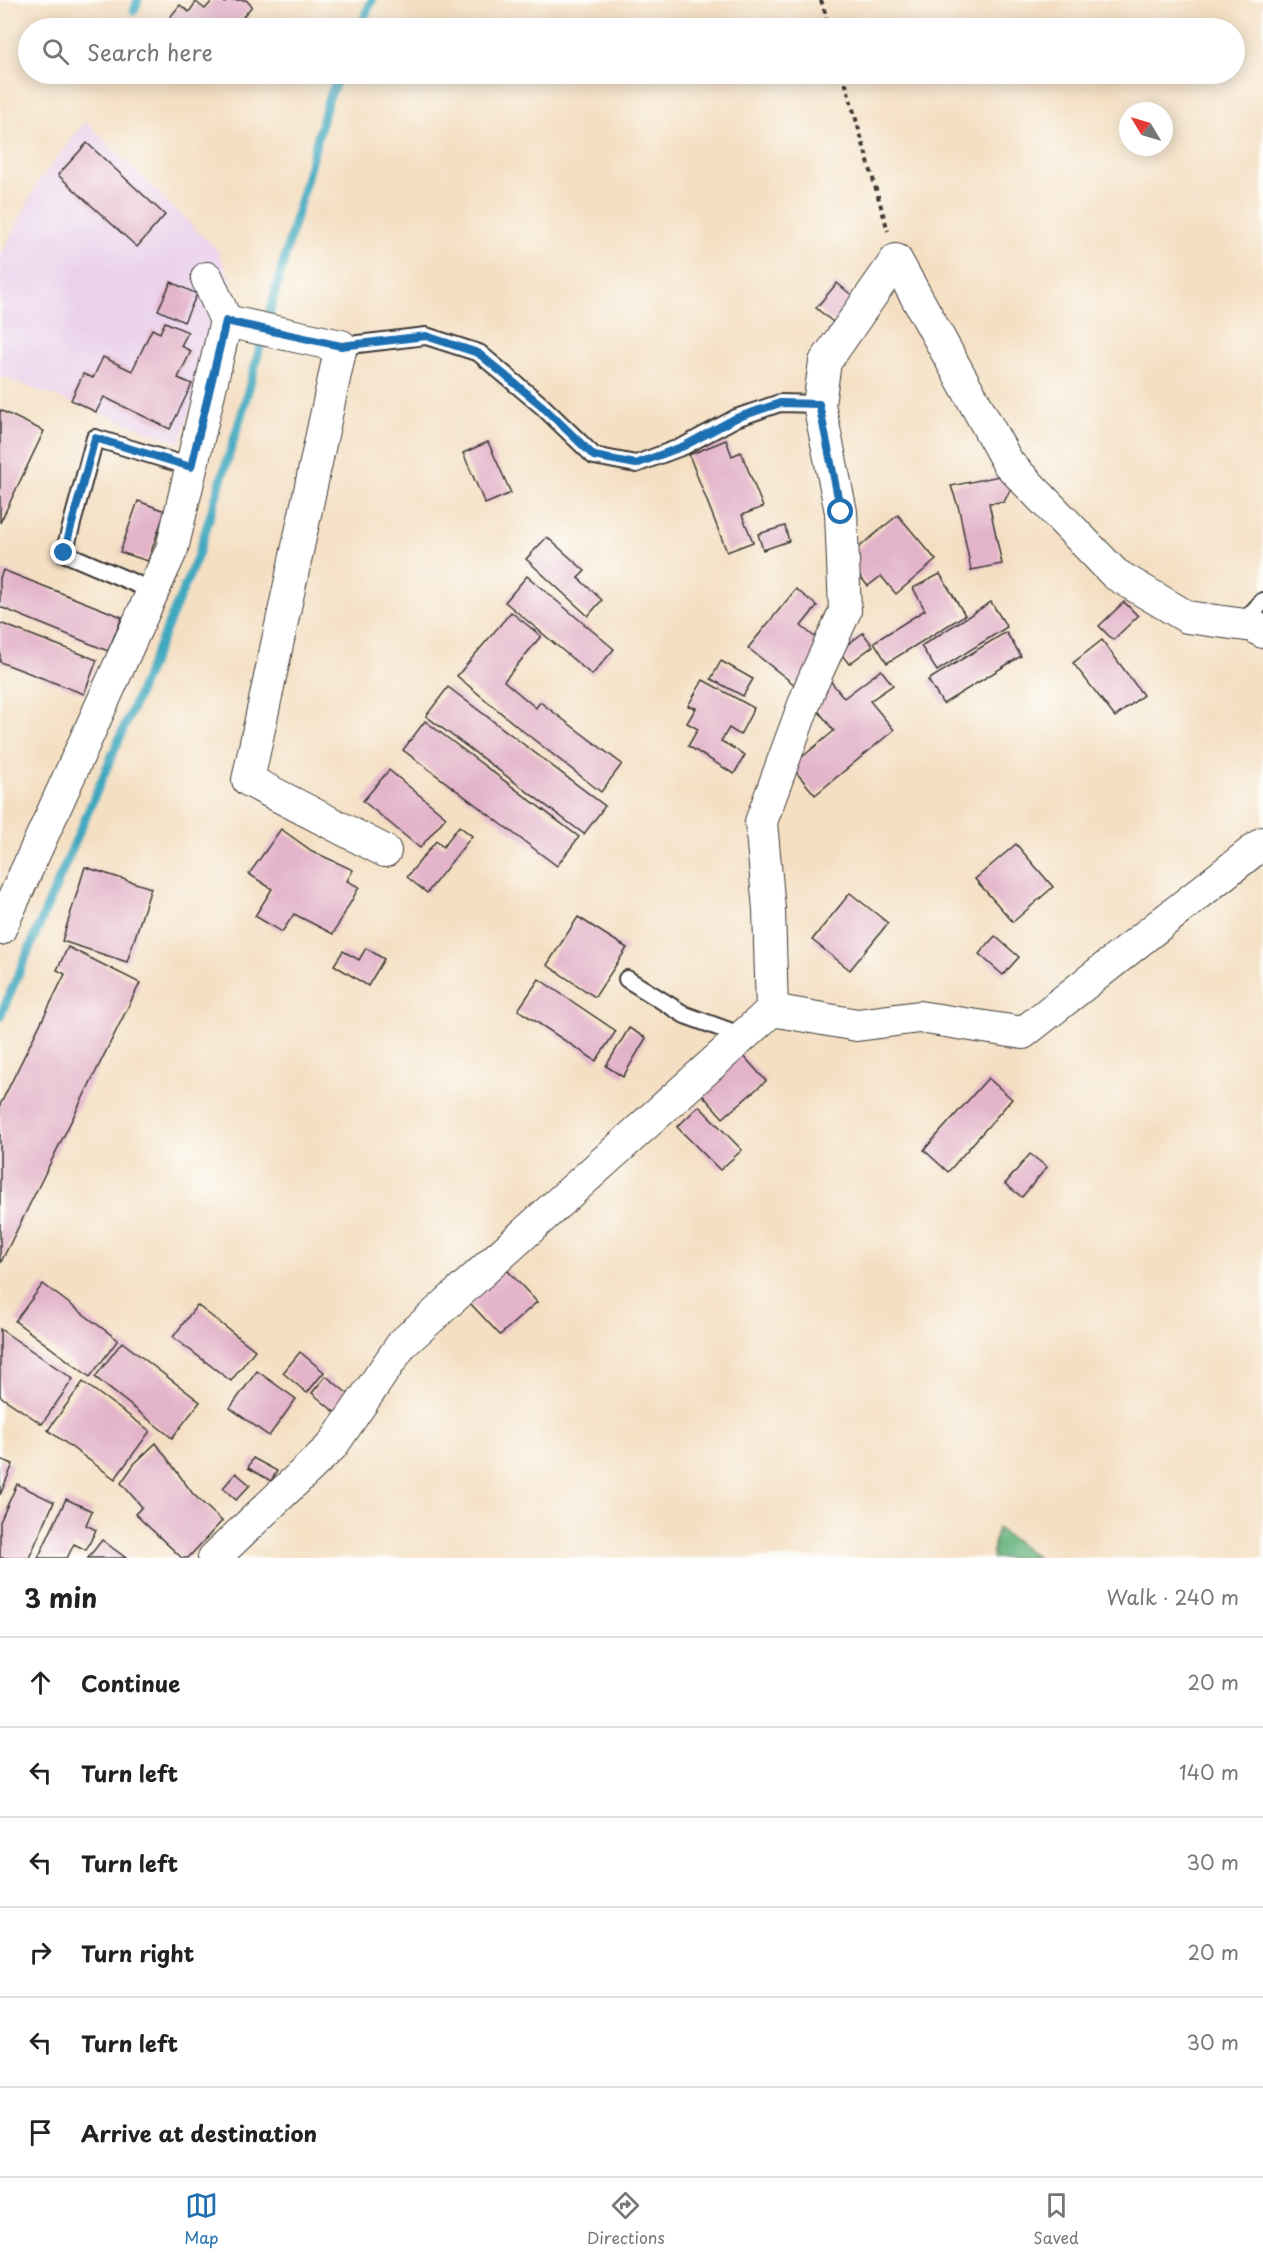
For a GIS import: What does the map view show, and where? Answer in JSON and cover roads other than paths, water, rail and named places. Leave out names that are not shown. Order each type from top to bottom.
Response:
[{"type":"street","points":[[213,1558],[332,1446],[402,1344],[772,1010],[769,909],[761,822],[810,688],[844,611],[841,512],[819,404],[825,362],[896,260],[1008,463],[1115,574],[1187,617],[1252,628]]},
{"type":"street","points":[[207,278],[252,326],[341,346],[248,780],[385,851]]},
{"type":"street","points":[[0,929],[172,549],[191,467],[252,326]]},
{"type":"street","points":[[772,1010],[857,1025],[919,1017],[1023,1033],[1263,843]]},
{"type":"lane","points":[[341,346],[426,336],[478,353],[541,405],[594,456],[636,464],[684,446],[736,418],[780,403],[819,404]]},
{"type":"lane","points":[[153,591],[64,553],[95,438],[191,467]]},
{"type":"lane","points":[[1252,628],[1263,601]]},
{"type":"lane","points":[[627,979],[685,1015],[743,1036]]},
{"type":"waterway","points":[[134,11],[138,0]]},
{"type":"waterway","points":[[364,18],[372,0]]},
{"type":"waterway","points":[[0,1017],[198,555],[242,413],[328,100],[335,84]]}]
